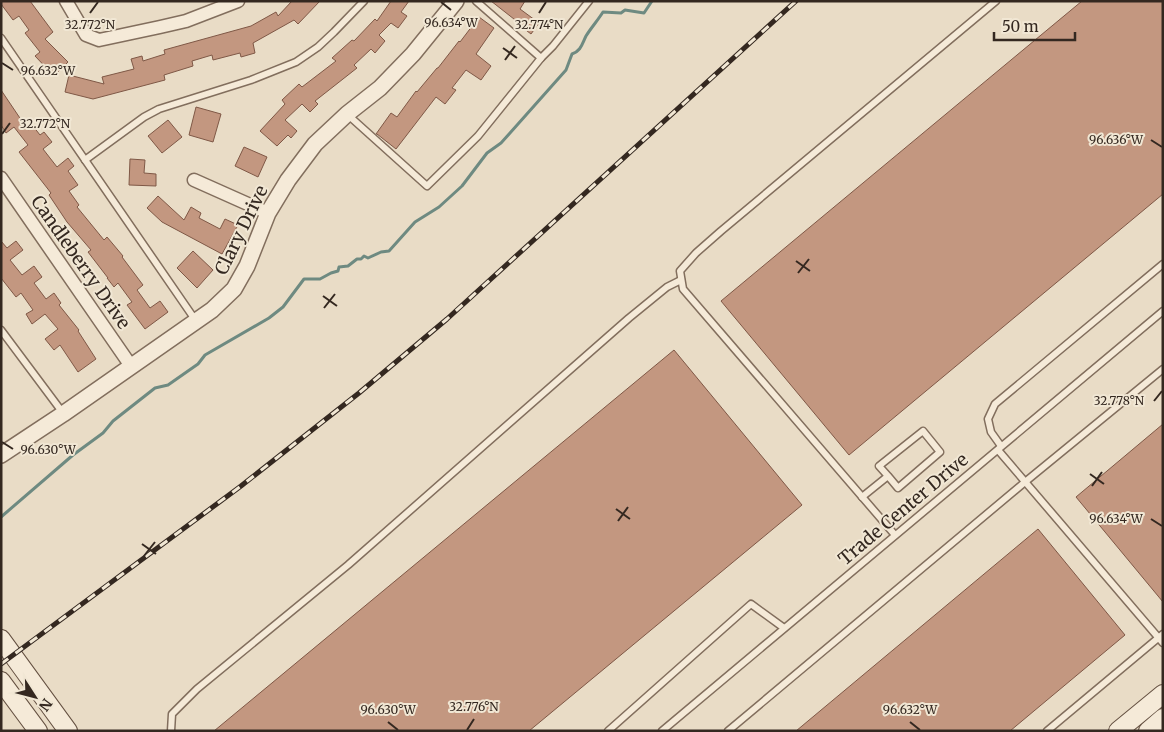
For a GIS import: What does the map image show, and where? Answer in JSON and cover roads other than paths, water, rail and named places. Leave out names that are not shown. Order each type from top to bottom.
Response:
[{"type":"main road","points":[[1,639],[68,731]]},
{"type":"main road","points":[[1,681],[38,731]]},
{"type":"main road","points":[[1118,731],[1163,694]]},
{"type":"main road","points":[[1148,731],[1163,718]]},
{"type":"street","points":[[66,1],[86,35],[99,40],[186,21],[238,1]]},
{"type":"street","name":"Clary Drive","points":[[1,455],[212,310],[234,288],[247,266],[268,213],[288,180],[314,144],[347,114],[380,88],[413,54],[456,1]]},
{"type":"street","name":"Candleberry Drive","points":[[1,178],[131,366]]},
{"type":"street","points":[[194,180],[268,213]]},
{"type":"lane","points":[[85,160],[159,108],[252,80],[296,62],[318,47],[364,1]]},
{"type":"lane","points":[[476,1],[541,58]]},
{"type":"lane","points":[[347,114],[428,186],[478,136],[589,1]]},
{"type":"lane","points":[[895,536],[683,289],[680,272],[696,253],[721,230],[996,1]]},
{"type":"lane","points":[[1,38],[196,321]]},
{"type":"lane","points":[[1047,731],[1161,638],[1025,482],[999,448],[991,432],[988,419],[995,404],[1163,264]]},
{"type":"lane","points":[[171,731],[172,714],[197,689],[348,565],[629,318],[667,287],[682,280]]},
{"type":"lane","name":"Trade Center Drive","points":[[662,731],[1163,311]]},
{"type":"lane","points":[[1,330],[63,414]]},
{"type":"lane","points":[[728,731],[1163,369]]},
{"type":"lane","points":[[923,431],[940,452],[898,488],[888,476],[879,466],[923,431]]},
{"type":"lane","points":[[862,497],[888,476]]},
{"type":"lane","points":[[608,731],[751,604],[784,628]]},
{"type":"waterway","points":[[1,517],[73,455],[103,433],[113,421],[155,388],[168,385],[198,364],[205,355],[269,318],[283,307],[304,279],[320,279],[338,271],[339,267],[348,266],[364,256],[368,258],[381,252],[389,251],[415,222],[439,207],[462,186],[487,153],[501,143],[566,70],[572,54],[579,49],[603,12],[621,13],[625,10],[644,13],[652,1]]},
{"type":"railway","points":[[1,664],[241,486],[359,393],[447,319],[796,1]]}]
